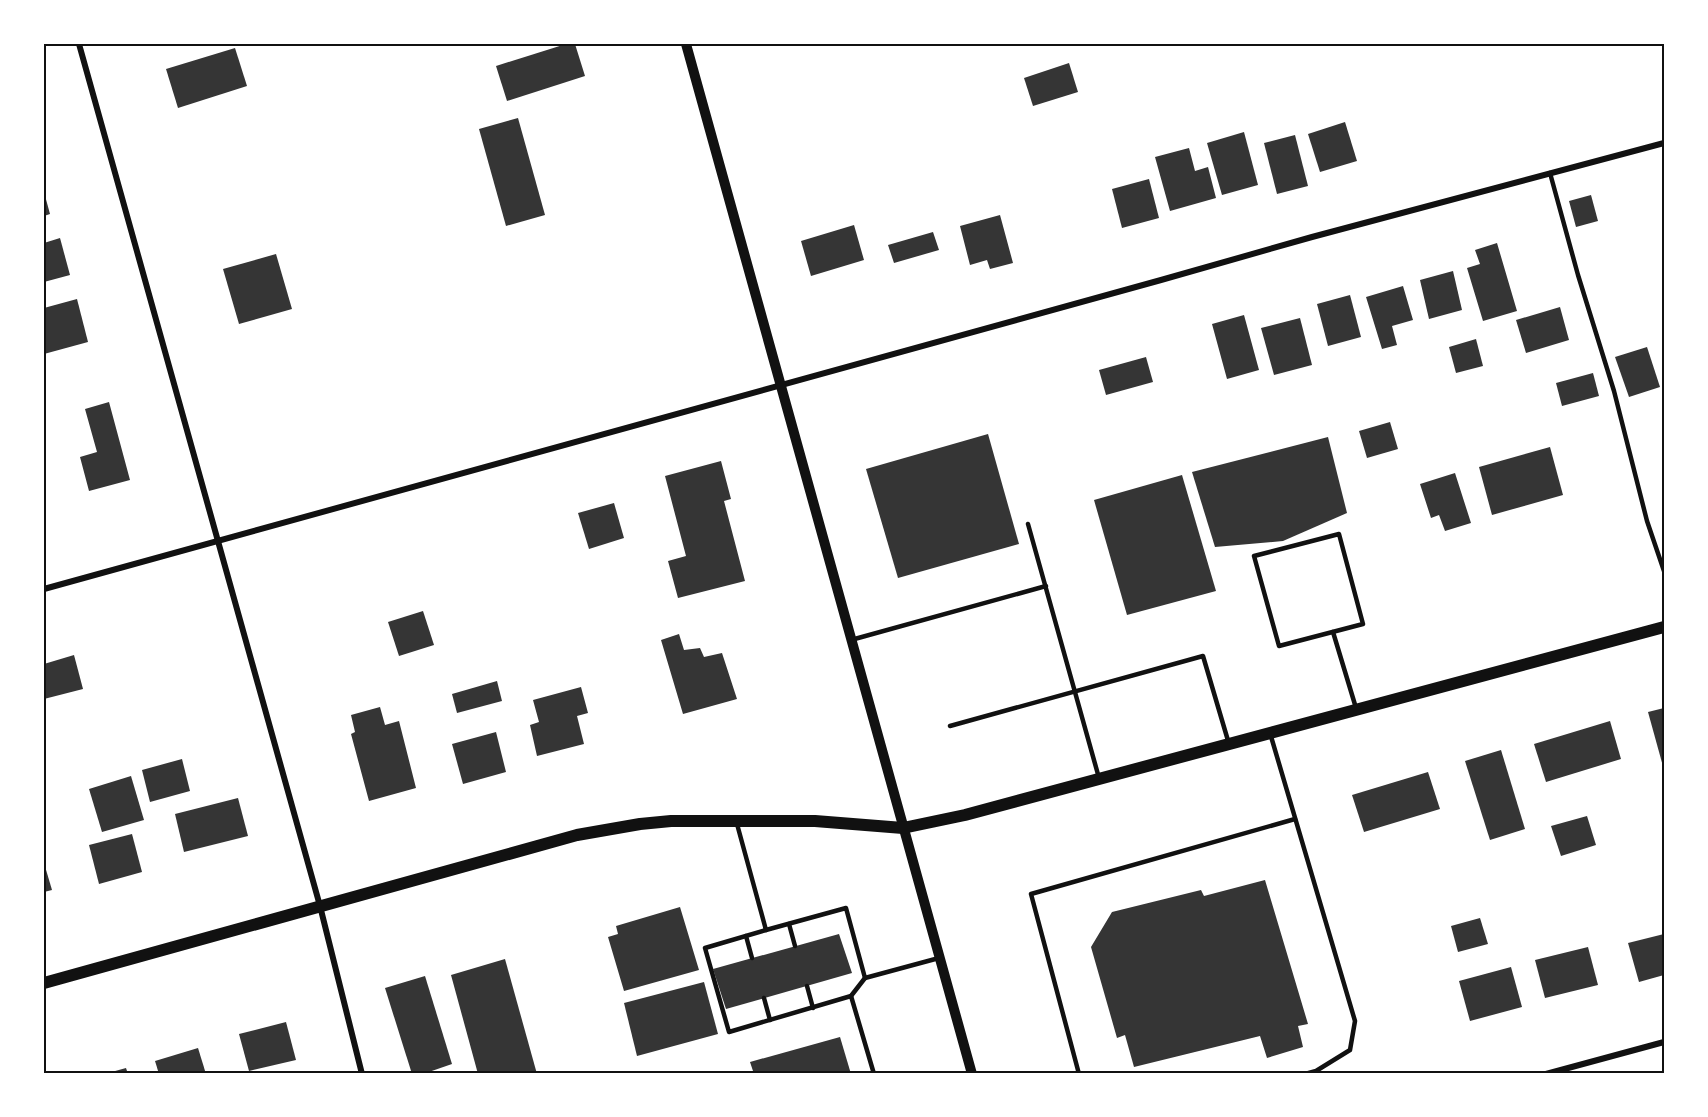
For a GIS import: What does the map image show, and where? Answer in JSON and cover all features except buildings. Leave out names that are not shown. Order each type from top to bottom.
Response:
[{"type":"main road","points":[[44,983],[577,835],[671,821],[815,821],[903,828],[965,815],[1665,627]]},
{"type":"street","points":[[79,44],[320,906],[362,1074]]},
{"type":"street","points":[[686,44],[972,1074]]},
{"type":"street","points":[[44,589],[1312,237],[1665,143]]},
{"type":"street","points":[[1546,1074],[1665,1042]]},
{"type":"lane","points":[[1550,173],[1614,391],[1647,521],[1665,571]]},
{"type":"lane","points":[[1028,524],[1099,779]]},
{"type":"lane","points":[[1339,534],[1363,624],[1333,632],[1279,646],[1254,556],[1339,534]]},
{"type":"lane","points":[[851,640],[1046,586]]},
{"type":"lane","points":[[1333,632],[1357,711]]},
{"type":"lane","points":[[950,726],[1203,656],[1228,744]]},
{"type":"lane","points":[[1270,733],[1355,1021],[1350,1050],[1316,1071],[1305,1074]]},
{"type":"lane","points":[[1079,1074],[1031,894],[1294,819]]},
{"type":"lane","points":[[736,821],[766,930]]},
{"type":"lane","points":[[865,978],[846,908],[705,948],[729,1032],[851,996],[865,978],[940,957]]},
{"type":"lane","points":[[789,924],[795,946]]},
{"type":"lane","points":[[746,936],[752,958]]},
{"type":"lane","points":[[807,986],[813,1008]]},
{"type":"lane","points":[[851,996],[874,1074]]},
{"type":"lane","points":[[764,998],[770,1020]]}]
